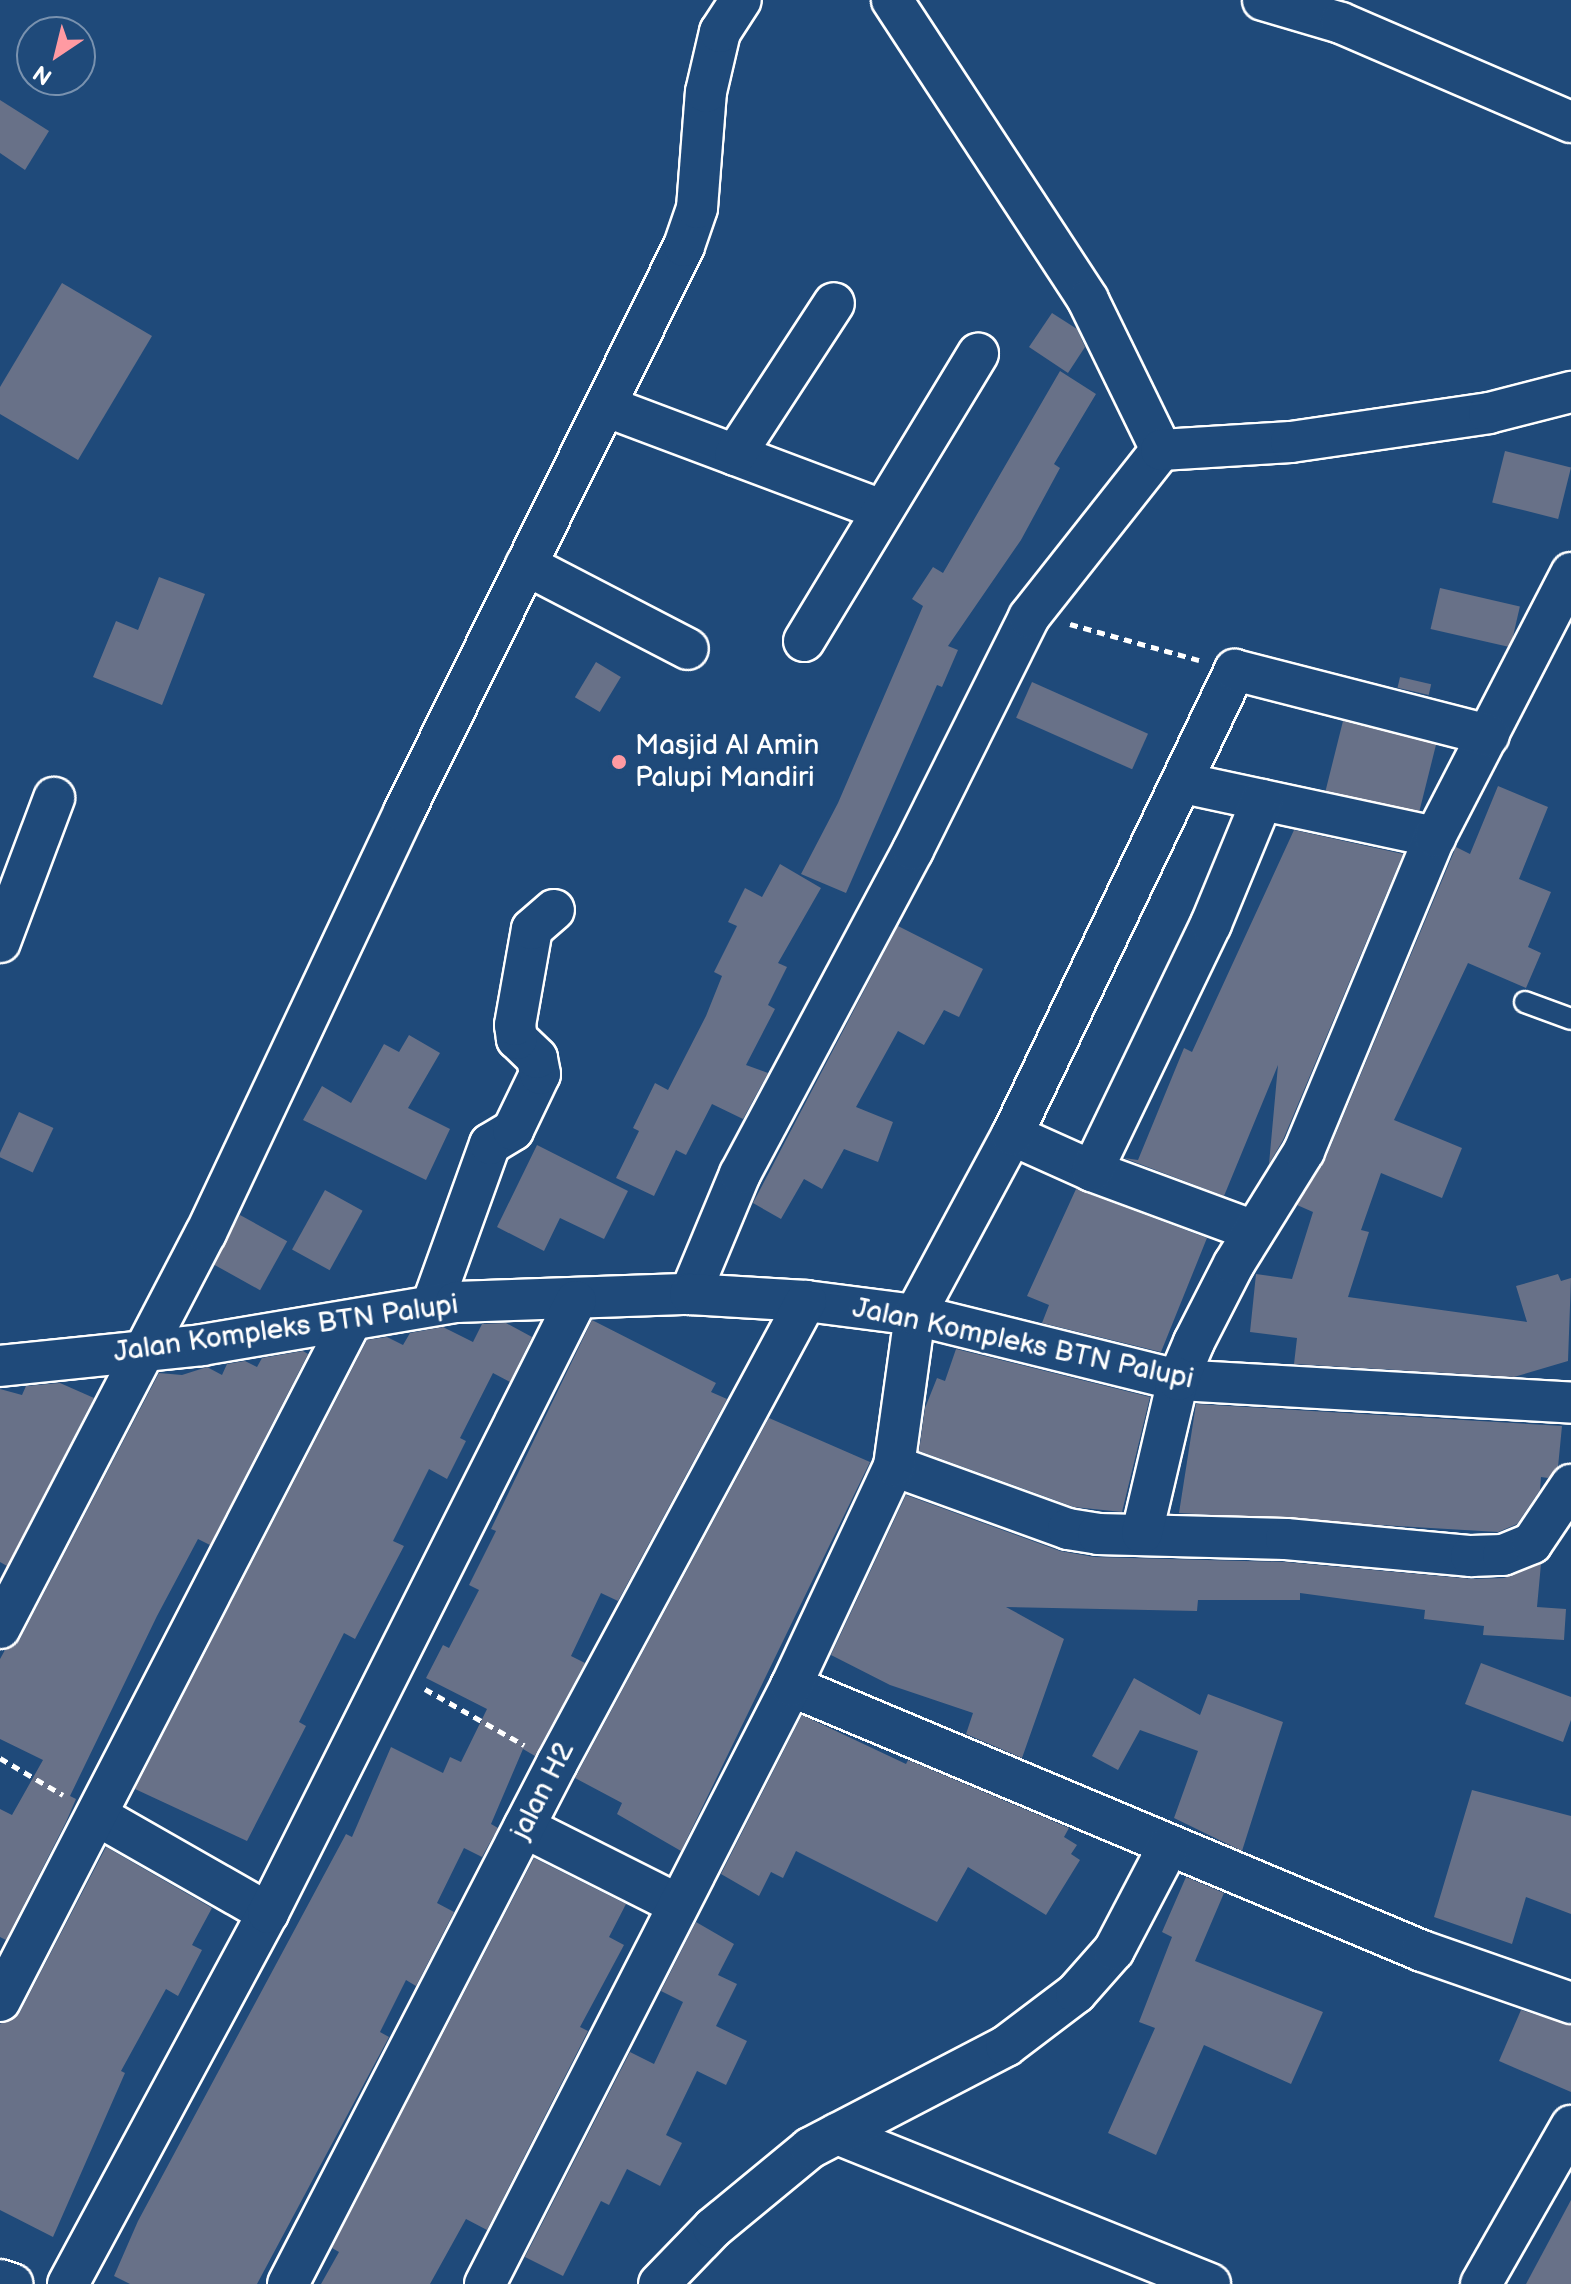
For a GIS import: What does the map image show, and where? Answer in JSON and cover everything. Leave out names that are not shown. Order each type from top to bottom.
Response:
[{"type":"street","points":[[0,1628],[146,1351],[526,565],[684,246],[697,208],[706,92],[720,32],[741,0]]},
{"type":"street","points":[[892,0],[1088,300],[1161,450]]},
{"type":"street","points":[[1281,2],[1571,122]]},
{"type":"street","points":[[735,455],[834,303]]},
{"type":"street","points":[[804,641],[978,354]]},
{"type":"street","points":[[690,1294],[740,1174],[913,850],[1029,617],[1161,450],[1291,442],[1489,413],[1571,392]]},
{"type":"street","points":[[605,406],[882,510]]},
{"type":"street","points":[[526,565],[688,649]]},
{"type":"street","points":[[1142,1533],[1178,1380],[1212,1303],[1304,1151],[1435,837],[1571,573]]},
{"type":"street","points":[[485,2284],[791,1686],[894,1466],[915,1315],[1012,1135],[1235,670],[1489,735]]},
{"type":"street","points":[[1183,783],[1435,837]]},
{"type":"street","points":[[0,942],[54,798]]},
{"type":"street","points":[[1092,1171],[1211,924],[1262,800]]},
{"type":"street","points":[[432,1305],[490,1144],[513,1130],[540,1074],[537,1058],[517,1039],[515,1025],[532,929],[554,910]]},
{"type":"street","points":[[1012,1135],[1092,1171],[1254,1231]]},
{"type":"street","name":"Jalan Kompleks BTN Palupi","points":[[0,1366],[146,1351],[351,1321],[432,1305],[690,1294],[806,1301],[915,1315],[1178,1380],[1571,1403]]},
{"type":"street","points":[[68,2284],[268,1913],[576,1301]]},
{"type":"street","name":"jalan H2","points":[[288,2284],[557,1763],[806,1301]]},
{"type":"street","points":[[0,2001],[351,1321]]},
{"type":"street","points":[[894,1466],[1068,1529],[1503,1555],[1539,1536],[1571,1485]]},
{"type":"street","points":[[791,1686],[1168,1847],[1422,1951],[1571,2003]]},
{"type":"street","points":[[98,1816],[268,1913]]},
{"type":"street","points":[[524,1827],[677,1904]]},
{"type":"street","points":[[659,2284],[766,2181],[837,2134],[1006,2046],[1076,1993],[1114,1950],[1168,1847]]},
{"type":"street","points":[[1481,2284],[1571,2126]]},
{"type":"street","points":[[837,2134],[1210,2284]]},
{"type":"street","points":[[0,2280],[12,2284]]},
{"type":"lane","points":[[1525,1002],[1571,1019]]},
{"type":"path","points":[[1029,617],[1235,670]]},
{"type":"path","points":[[392,1670],[557,1763]]},
{"type":"path","points":[[0,1758],[98,1816]]},
{"type":"building","points":[[0,100],[49,131],[25,170],[0,153]]},
{"type":"building","points":[[62,283],[152,336],[78,460],[0,414],[0,387]]},
{"type":"building","points":[[1052,313],[1077,329],[1085,347],[1068,373],[1029,347]]},
{"type":"building","points":[[1060,371],[1096,394],[1054,464],[1060,468],[1021,540],[948,646],[958,650],[942,687],[937,685],[846,893],[801,874],[838,803],[923,606],[912,599],[933,567],[943,573]]},
{"type":"building","points":[[1505,451],[1571,467],[1558,519],[1492,502]]},
{"type":"building","points":[[159,577],[205,594],[162,705],[93,677],[116,621],[138,630]]},
{"type":"building","points":[[1440,588],[1520,606],[1510,647],[1431,629]]},
{"type":"building","points":[[596,662],[621,677],[600,712],[575,697]]},
{"type":"building","points":[[1400,677],[1431,684],[1429,695],[1398,688]]},
{"type":"building","points":[[1032,682],[1148,734],[1132,769],[1016,718]]},
{"type":"building","points":[[1343,721],[1436,744],[1419,814],[1326,791]]},
{"type":"building","points":[[1498,786],[1548,807],[1519,879],[1551,892],[1528,947],[1541,953],[1526,988],[1468,963],[1394,1120],[1462,1148],[1442,1198],[1381,1173],[1361,1230],[1369,1232],[1348,1297],[1527,1322],[1516,1286],[1558,1274],[1561,1281],[1571,1278],[1568,1361],[1514,1377],[1294,1364],[1297,1338],[1250,1332],[1256,1274],[1292,1279],[1313,1212],[1297,1205],[1325,1160],[1456,847],[1470,854]]},
{"type":"building","points":[[1294,830],[1403,854],[1283,1140],[1269,1164],[1278,1065],[1224,1196],[1124,1158],[1138,1160],[1184,1048],[1192,1052]]},
{"type":"building","points":[[780,864],[821,888],[778,963],[787,967],[768,1005],[775,1009],[746,1065],[768,1073],[743,1119],[712,1104],[686,1155],[676,1150],[654,1196],[616,1178],[639,1131],[633,1128],[655,1083],[668,1090],[706,1016],[722,976],[714,972],[737,926],[728,922],[745,888],[762,897]]},
{"type":"building","points":[[898,926],[983,969],[959,1017],[944,1010],[924,1045],[898,1031],[856,1107],[893,1122],[878,1162],[844,1149],[822,1189],[804,1179],[781,1219],[753,1203]]},
{"type":"building","points":[[409,1035],[440,1053],[408,1108],[450,1129],[426,1180],[303,1120],[322,1086],[351,1103],[384,1044],[399,1052]]},
{"type":"building","points":[[19,1112],[53,1128],[33,1172],[0,1157]]},
{"type":"building","points":[[537,1145],[628,1191],[604,1239],[560,1218],[544,1251],[497,1227]]},
{"type":"building","points":[[1076,1189],[1207,1238],[1161,1352],[1042,1323],[1049,1305],[1027,1296]]},
{"type":"building","points":[[325,1190],[363,1211],[330,1270],[292,1249]]},
{"type":"building","points":[[240,1215],[287,1241],[260,1290],[213,1264]]},
{"type":"building","points":[[592,1320],[716,1383],[711,1392],[727,1399],[618,1601],[601,1593],[571,1656],[585,1663],[535,1756],[523,1749],[491,1824],[498,1828],[482,1857],[464,1848],[437,1903],[454,1912],[416,1986],[406,1980],[380,2032],[389,2037],[257,2284],[130,2284],[114,2276],[138,2221],[346,1834],[352,1837],[391,1747],[443,1773],[450,1757],[461,1762],[487,1709],[426,1678],[443,1645],[449,1648],[479,1590],[469,1585],[496,1531],[491,1529]]},
{"type":"building","points":[[506,1323],[532,1337],[510,1382],[493,1373],[460,1438],[466,1441],[447,1479],[429,1469],[393,1541],[404,1546],[355,1639],[344,1633],[299,1722],[306,1726],[247,1841],[135,1789],[367,1340],[387,1337],[403,1345],[410,1333],[443,1327],[473,1342],[482,1324]]},
{"type":"building","points":[[956,1349],[1150,1397],[1122,1512],[1074,1507],[919,1451],[925,1408],[937,1378],[945,1381]]},
{"type":"building","points":[[303,1351],[308,1354],[210,1545],[198,1539],[157,1616],[70,1796],[76,1799],[66,1822],[6,1940],[0,1937],[0,1809],[12,1815],[43,1760],[0,1739],[0,1659],[5,1650],[20,1639],[159,1373],[182,1375],[207,1367],[222,1375],[227,1364],[245,1361],[257,1367],[262,1358]]},
{"type":"building","points":[[60,1383],[94,1398],[7,1566],[0,1562],[0,1389],[22,1395],[26,1386]]},
{"type":"building","points":[[1196,1404],[1562,1426],[1558,1467],[1548,1478],[1541,1477],[1540,1490],[1517,1524],[1498,1532],[1179,1513]]},
{"type":"building","points":[[769,1418],[870,1462],[681,1851],[617,1814],[622,1803],[575,1778]]},
{"type":"building","points":[[906,1495],[1060,1551],[1094,1557],[1285,1562],[1472,1579],[1504,1578],[1541,1564],[1537,1607],[1566,1609],[1564,1640],[1483,1635],[1484,1626],[1424,1619],[1425,1610],[1300,1593],[1300,1600],[1198,1600],[1197,1611],[1006,1607],[1064,1639],[1022,1758],[966,1734],[973,1713],[890,1685],[831,1655]]},
{"type":"building","points":[[1481,1663],[1571,1697],[1571,1720],[1563,1742],[1465,1704]]},
{"type":"building","points":[[1134,1678],[1200,1715],[1208,1694],[1283,1722],[1242,1851],[1174,1818],[1198,1751],[1140,1730],[1118,1770],[1092,1756]]},
{"type":"building","points":[[802,1715],[906,1764],[908,1760],[1069,1828],[1064,1837],[1077,1845],[1071,1854],[1080,1860],[1046,1915],[968,1867],[937,1922],[796,1851],[783,1878],[771,1872],[759,1896],[721,1874]]},
{"type":"building","points":[[1472,1790],[1571,1816],[1571,1914],[1526,1897],[1512,1944],[1434,1917]]},
{"type":"building","points":[[106,1847],[212,1908],[192,1945],[202,1950],[178,1996],[166,1989],[121,2071],[125,2073],[53,2237],[0,2210],[0,2024],[20,2012]]},
{"type":"building","points":[[534,1858],[626,1904],[609,1937],[624,1945],[580,2027],[588,2031],[487,2230],[466,2219],[430,2284],[321,2284],[339,2252],[332,2248]]},
{"type":"building","points":[[1186,1877],[1224,1893],[1195,1961],[1323,2012],[1291,2084],[1204,2045],[1156,2155],[1108,2133],[1155,2028],[1139,2022],[1172,1937],[1162,1932]]},
{"type":"building","points":[[696,1922],[734,1944],[718,1975],[737,1984],[716,2026],[747,2041],[726,2085],[697,2071],[666,2135],[682,2143],[660,2186],[627,2169],[609,2205],[601,2201],[563,2276],[525,2257],[630,2052],[654,2064],[683,2002],[661,1991]]},
{"type":"building","points":[[1521,2010],[1571,2025],[1571,2092],[1499,2061]]},
{"type":"building","points":[[1571,2200],[1571,2284],[1526,2284]]},
{"type":"place","name":"Masjid Al Amin Palupi Mandiri","points":[[619,762]]}]
